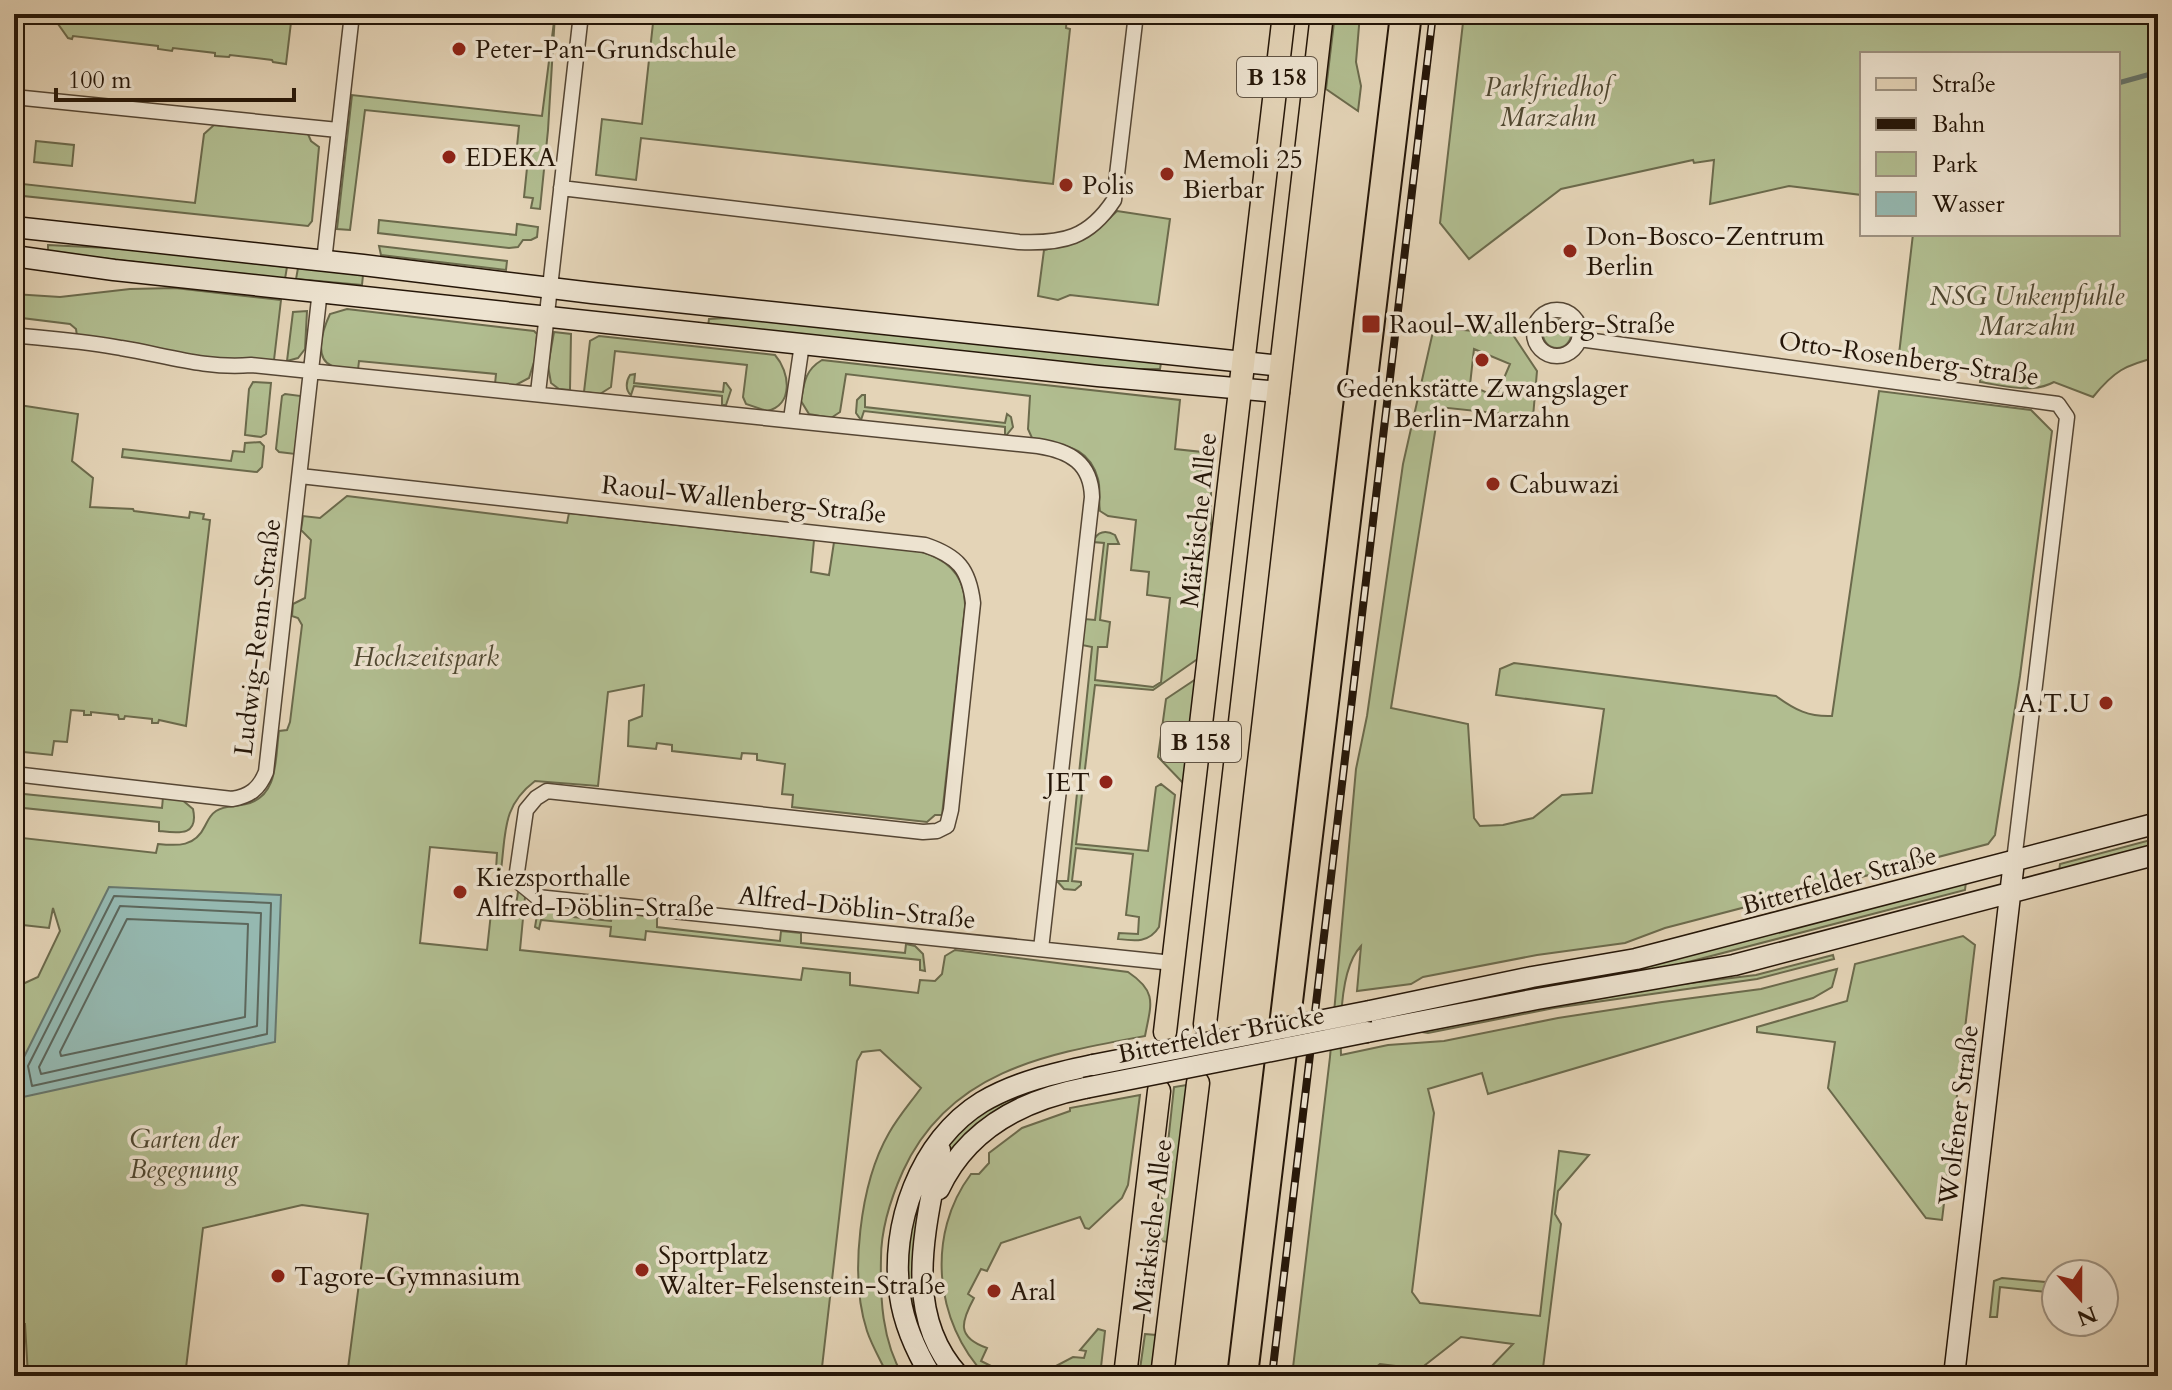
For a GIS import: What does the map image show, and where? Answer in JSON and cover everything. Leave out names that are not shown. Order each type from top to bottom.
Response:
[{"type":"main road","name":"Märkische Allee","points":[[1165,1032],[1230,499],[1284,14]]},
{"type":"main road","name":"B 158","points":[[1205,1024],[1322,14]]},
{"type":"main road","points":[[14,227],[1281,366]]},
{"type":"main road","points":[[14,256],[114,270],[802,344],[1279,392]]},
{"type":"main road","name":"Bitterfelder Straße","points":[[1370,1011],[1636,959],[2158,823]]},
{"type":"main road","points":[[1532,977],[1572,993],[1734,965],[2158,854]]},
{"type":"main road","name":"Wolfener Straße","points":[[1954,1376],[2014,861]]},
{"type":"main road","name":"Bitterfelder Brücke","points":[[930,1207],[946,1175],[978,1136],[1015,1110],[1044,1097],[1572,993]]},
{"type":"main road","name":"Bitterfelder Brücke","points":[[941,1142],[965,1116],[991,1098],[1043,1076],[1370,1011]]},
{"type":"main road","name":"Märkische Allee","points":[[1162,1376],[1198,1083]]},
{"type":"main road","name":"Märkische Allee","points":[[1125,1376],[1159,1091]]},
{"type":"main road","points":[[941,1142],[921,1271],[925,1302],[938,1342],[959,1376]]},
{"type":"main road","points":[[931,1376],[906,1325],[898,1271],[905,1210],[922,1171],[941,1142]]},
{"type":"main road","points":[[1132,1319],[1168,1323]]},
{"type":"street","points":[[324,261],[352,14]]},
{"type":"street","points":[[538,393],[581,14]]},
{"type":"street","points":[[561,188],[1039,243],[1079,236],[1104,215],[1114,200],[1136,14]]},
{"type":"street","points":[[14,97],[338,130]]},
{"type":"street","name":"Ludwig-Renn-Straße","points":[[14,774],[232,799],[255,791],[266,772],[320,290]]},
{"type":"street","points":[[14,335],[115,347],[171,360],[791,419],[1053,448],[1067,453],[1084,467],[1091,480],[1092,497],[1041,949]]},
{"type":"street","name":"Otto-Rosenberg-Straße","points":[[1579,339],[2058,404],[2067,417],[2014,861]]},
{"type":"street","points":[[791,419],[802,344]]},
{"type":"street","name":"Raoul-Wallenberg-Straße","points":[[300,476],[925,545],[945,551],[960,564],[970,584],[973,603],[947,826],[937,831],[923,832],[547,791],[526,810],[517,872],[521,884],[537,897]]},
{"type":"street","name":"Alfred-Döblin-Straße","points":[[537,897],[1173,963]]},
{"type":"green space","points":[[51,14],[292,14],[286,64],[73,36],[72,39],[68,38]]},
{"type":"green space","points":[[555,14],[540,209],[531,208],[533,198],[524,197],[527,168],[515,167],[519,126],[365,110],[350,230],[337,229],[352,95],[542,116]]},
{"type":"green space","points":[[654,14],[1067,14],[1066,28],[1070,29],[1053,184],[641,138],[636,180],[596,175],[602,119],[642,124]]},
{"type":"green space","points":[[1335,14],[1360,14],[1356,62],[1361,86],[1358,111],[1326,89]]},
{"type":"green space","name":"Parkfriedhof Marzahn","points":[[1464,14],[2158,14],[2158,357],[2121,370],[2093,397],[2054,382],[2037,388],[2009,387],[1980,382],[1981,373],[1898,363],[1913,236],[2120,236],[2120,52],[1860,52],[1860,195],[1789,186],[1710,204],[1714,160],[1694,163],[1693,160],[1561,189],[1469,259],[1440,223]]},
{"type":"green space","points":[[214,125],[308,134],[319,147],[312,221],[308,226],[14,195],[14,183],[195,203],[204,134]]},
{"type":"green space","points":[[36,141],[74,145],[72,166],[34,162]]},
{"type":"green space","points":[[1117,211],[1170,219],[1158,305],[1070,295],[1058,300],[1038,296],[1044,250],[1084,237]]},
{"type":"green space","points":[[379,220],[516,235],[517,224],[538,227],[537,237],[509,248],[378,233]]},
{"type":"green space","points":[[48,245],[128,249],[287,267],[285,279],[48,252]]},
{"type":"green space","points":[[379,246],[507,261],[506,270],[381,255]]},
{"type":"green space","points":[[298,268],[363,275],[362,285],[296,279]]},
{"type":"green space","points":[[175,288],[281,300],[274,360],[220,360],[165,351],[122,341],[77,336],[76,329],[70,324],[14,317],[14,294],[60,297],[130,289]]},
{"type":"green space","points":[[347,309],[534,331],[537,334],[535,359],[529,378],[514,386],[495,384],[496,374],[359,361],[358,370],[335,367],[323,357],[323,335],[330,314]]},
{"type":"green space","points":[[307,311],[305,349],[298,358],[287,361],[293,312]]},
{"type":"green space","points":[[709,319],[784,321],[1161,363],[1160,369],[1100,369],[708,326]]},
{"type":"green space","points":[[1557,320],[1567,324],[1571,334],[1567,344],[1557,348],[1547,344],[1543,334],[1547,324]]},
{"type":"green space","points":[[1434,327],[1513,335],[1537,371],[1533,417],[1439,407],[1391,708],[1468,724],[1474,818],[1480,826],[1503,825],[1533,818],[1562,795],[1592,793],[1604,709],[1496,695],[1500,669],[1514,663],[1776,696],[1802,712],[1832,716],[1879,391],[2031,410],[2052,431],[2020,676],[1995,835],[1988,844],[1665,928],[1625,943],[1537,955],[1423,977],[1411,984],[1357,991],[1361,946],[1354,956],[1345,982],[1341,1055],[1388,1045],[1444,1041],[1558,1018],[1761,989],[1837,969],[1832,987],[1813,998],[1488,1094],[1482,1073],[1428,1089],[1434,1113],[1412,1292],[1420,1303],[1540,1316],[1559,1151],[1589,1155],[1558,1191],[1555,1214],[1561,1224],[1542,1376],[1488,1376],[1487,1371],[1513,1344],[1461,1337],[1420,1369],[1380,1364],[1365,1376],[1292,1376],[1330,1057],[1356,769],[1367,716],[1403,464]],"holes":[[[1474,349],[1510,364],[1496,397],[1470,385]]]},
{"type":"green space","points":[[554,332],[571,334],[570,390],[559,389],[551,383],[548,366]]},
{"type":"green space","points":[[599,336],[775,355],[784,370],[785,395],[776,408],[767,411],[746,404],[743,397],[747,365],[615,351],[611,387],[600,394],[584,392],[590,341]]},
{"type":"green space","points":[[822,360],[1180,400],[1175,449],[1202,452],[1201,477],[1211,487],[1211,552],[1199,658],[1153,690],[1095,685],[1076,844],[1148,851],[1156,787],[1161,784],[1175,795],[1159,927],[1151,936],[1136,940],[1118,939],[1119,933],[1138,934],[1139,917],[1126,915],[1133,854],[1076,848],[1072,881],[1081,882],[1081,885],[1075,890],[1064,889],[1057,881],[1068,881],[1092,647],[1082,645],[1085,619],[1095,620],[1104,543],[1093,542],[1102,532],[1115,535],[1119,544],[1108,544],[1100,620],[1110,622],[1107,647],[1098,647],[1095,680],[1153,687],[1161,682],[1170,598],[1147,595],[1149,572],[1131,570],[1136,520],[1108,516],[1100,511],[1098,479],[1093,467],[1080,452],[1032,438],[1028,429],[1030,396],[846,374],[840,412],[831,418],[809,414],[801,401],[809,373]]},
{"type":"green space","points":[[635,374],[634,383],[723,392],[726,383],[731,390],[726,405],[722,405],[722,396],[634,386],[631,395],[627,383],[630,375]]},
{"type":"green space","points":[[253,382],[271,383],[266,434],[261,437],[245,435],[249,389]]},
{"type":"green space","points":[[865,395],[865,407],[1005,423],[1007,414],[1013,427],[1005,437],[1005,427],[864,411],[861,420],[856,413],[857,400]]},
{"type":"green space","points":[[282,396],[301,396],[295,454],[276,449]]},
{"type":"green space","points":[[19,405],[78,414],[72,461],[93,478],[90,507],[133,509],[189,518],[190,512],[204,514],[203,519],[210,520],[186,726],[159,720],[152,723],[152,719],[125,716],[119,719],[118,715],[91,712],[91,715],[84,715],[84,711],[71,710],[67,742],[54,741],[52,755],[14,751],[14,407]]},
{"type":"green space","points":[[260,442],[264,446],[262,467],[257,472],[122,457],[123,449],[231,461],[233,451],[244,452],[245,443]]},
{"type":"green space","points":[[347,496],[567,523],[569,513],[814,540],[811,572],[829,575],[834,542],[918,551],[952,568],[962,584],[965,606],[942,815],[935,815],[927,822],[792,807],[793,795],[782,794],[785,764],[757,760],[757,754],[742,753],[741,759],[672,751],[672,745],[657,743],[656,749],[628,746],[629,721],[642,716],[644,685],[608,692],[598,786],[535,781],[524,790],[511,810],[501,870],[496,870],[497,853],[430,847],[420,943],[487,950],[491,913],[514,917],[519,886],[525,897],[520,950],[801,980],[803,968],[850,973],[850,985],[918,993],[920,980],[935,981],[942,974],[945,956],[955,950],[1128,972],[1138,979],[1150,1000],[1145,1036],[1072,1050],[1004,1072],[946,1110],[923,1137],[894,1192],[881,1247],[884,1319],[896,1363],[903,1376],[888,1376],[869,1337],[862,1309],[858,1257],[865,1203],[879,1154],[893,1127],[921,1088],[880,1050],[862,1052],[857,1061],[821,1376],[347,1376],[368,1214],[302,1205],[203,1228],[185,1376],[28,1376],[25,1324],[14,1323],[14,988],[38,977],[60,931],[53,908],[49,928],[14,924],[14,837],[156,853],[158,844],[179,845],[196,838],[219,809],[246,804],[265,793],[276,764],[279,731],[287,730],[290,722],[302,625],[298,618],[292,616],[293,604],[305,598],[311,540],[301,530],[303,516],[320,518]]},
{"type":"green space","points":[[1196,679],[1184,784],[1158,757],[1166,699]]},
{"type":"green space","points":[[14,793],[162,808],[163,797],[181,799],[193,809],[193,825],[185,831],[159,831],[159,822],[14,807]]},
{"type":"green space","points":[[2158,838],[2158,846],[2059,872],[2060,864]]},
{"type":"green space","points":[[1966,882],[1965,890],[1642,974],[1403,1017],[1401,1010]]},
{"type":"green space","points":[[550,905],[556,905],[555,915],[611,921],[613,912],[657,917],[657,927],[780,941],[781,931],[801,933],[801,943],[905,953],[906,944],[915,946],[923,954],[925,971],[920,970],[920,960],[646,931],[645,940],[610,936],[611,927],[541,920],[539,929],[535,927],[537,915]]},
{"type":"green space","points":[[1963,936],[1975,945],[1942,1220],[1926,1218],[1828,1088],[1835,1042],[1757,1032],[1757,1027],[1847,1001],[1855,964]]},
{"type":"green space","points":[[1833,955],[1834,959],[1757,979],[1554,1008],[1428,1033],[1415,1031],[1553,1004],[1756,975]]},
{"type":"green space","points":[[1054,1078],[1055,1086],[1004,1107],[919,1224],[947,1372],[940,1376],[916,1322],[908,1280],[909,1240],[920,1199],[936,1166],[959,1132],[980,1114],[1004,1100]]},
{"type":"green space","points":[[1187,1085],[1168,1242],[1161,1241],[1162,1199],[1174,1087]]},
{"type":"green space","points":[[1140,1095],[1128,1185],[1122,1198],[1089,1229],[1085,1228],[1080,1217],[1001,1243],[987,1271],[981,1269],[968,1294],[974,1298],[966,1314],[964,1328],[970,1339],[987,1348],[981,1361],[1011,1376],[986,1376],[955,1330],[942,1277],[942,1250],[947,1223],[957,1198],[971,1174],[979,1174],[989,1163],[989,1153],[1022,1128],[1070,1111],[1070,1108]]},
{"type":"green space","points":[[2002,1278],[2040,1282],[2040,1291],[2000,1287],[1997,1317],[1990,1317],[1994,1281]]},
{"type":"green space","points":[[1098,1329],[1105,1331],[1100,1376],[1037,1376],[1073,1357],[1084,1358],[1086,1351],[1080,1350]]},
{"type":"green space","points":[[1145,1334],[1156,1335],[1151,1376],[1139,1376]]},
{"type":"water","points":[[109,887],[281,895],[275,1042],[23,1097],[20,1065]]},
{"type":"waterway","points":[[2120,82],[2158,72]]},
{"type":"tram line","points":[[1227,1376],[1390,14]]},
{"type":"tram line","points":[[1258,1376],[1422,14]]},
{"type":"railway","points":[[1272,1376],[1433,14]]},
{"type":"place","name":"Peter-Pan-Grundschule","points":[[459,49]]},
{"type":"place","name":"EDEKA","points":[[449,157]]},
{"type":"place","name":"Memoli 25 Bierbar","points":[[1167,174]]},
{"type":"place","name":"Polis","points":[[1066,185]]},
{"type":"place","name":"Don-Bosco-Zentrum Berlin","points":[[1570,251]]},
{"type":"place","name":"Raoul-Wallenberg-Straße","points":[[1371,324]]},
{"type":"place","name":"Gedenkstätte Zwangslager Berlin-Marzahn","points":[[1482,360]]},
{"type":"place","name":"Cabuwazi","points":[[1493,484]]},
{"type":"place","name":"A.T.U","points":[[2106,703]]},
{"type":"place","name":"JET","points":[[1106,782]]},
{"type":"place","name":"Kiezsporthalle Alfred-Döblin-Straße","points":[[460,892]]},
{"type":"place","name":"Sportplatz Walter-Felsenstein-Straße","points":[[642,1270]]},
{"type":"place","name":"Tagore-Gymnasium","points":[[278,1276]]},
{"type":"place","name":"Aral","points":[[994,1291]]},
{"type":"park label","name":"NSG Unkenpfuhle Marzahn","points":[[2027,311]]},
{"type":"park label","name":"Hochzeitspark","points":[[426,657]]},
{"type":"park label","name":"Garten der Begegnung","points":[[184,1154]]}]
